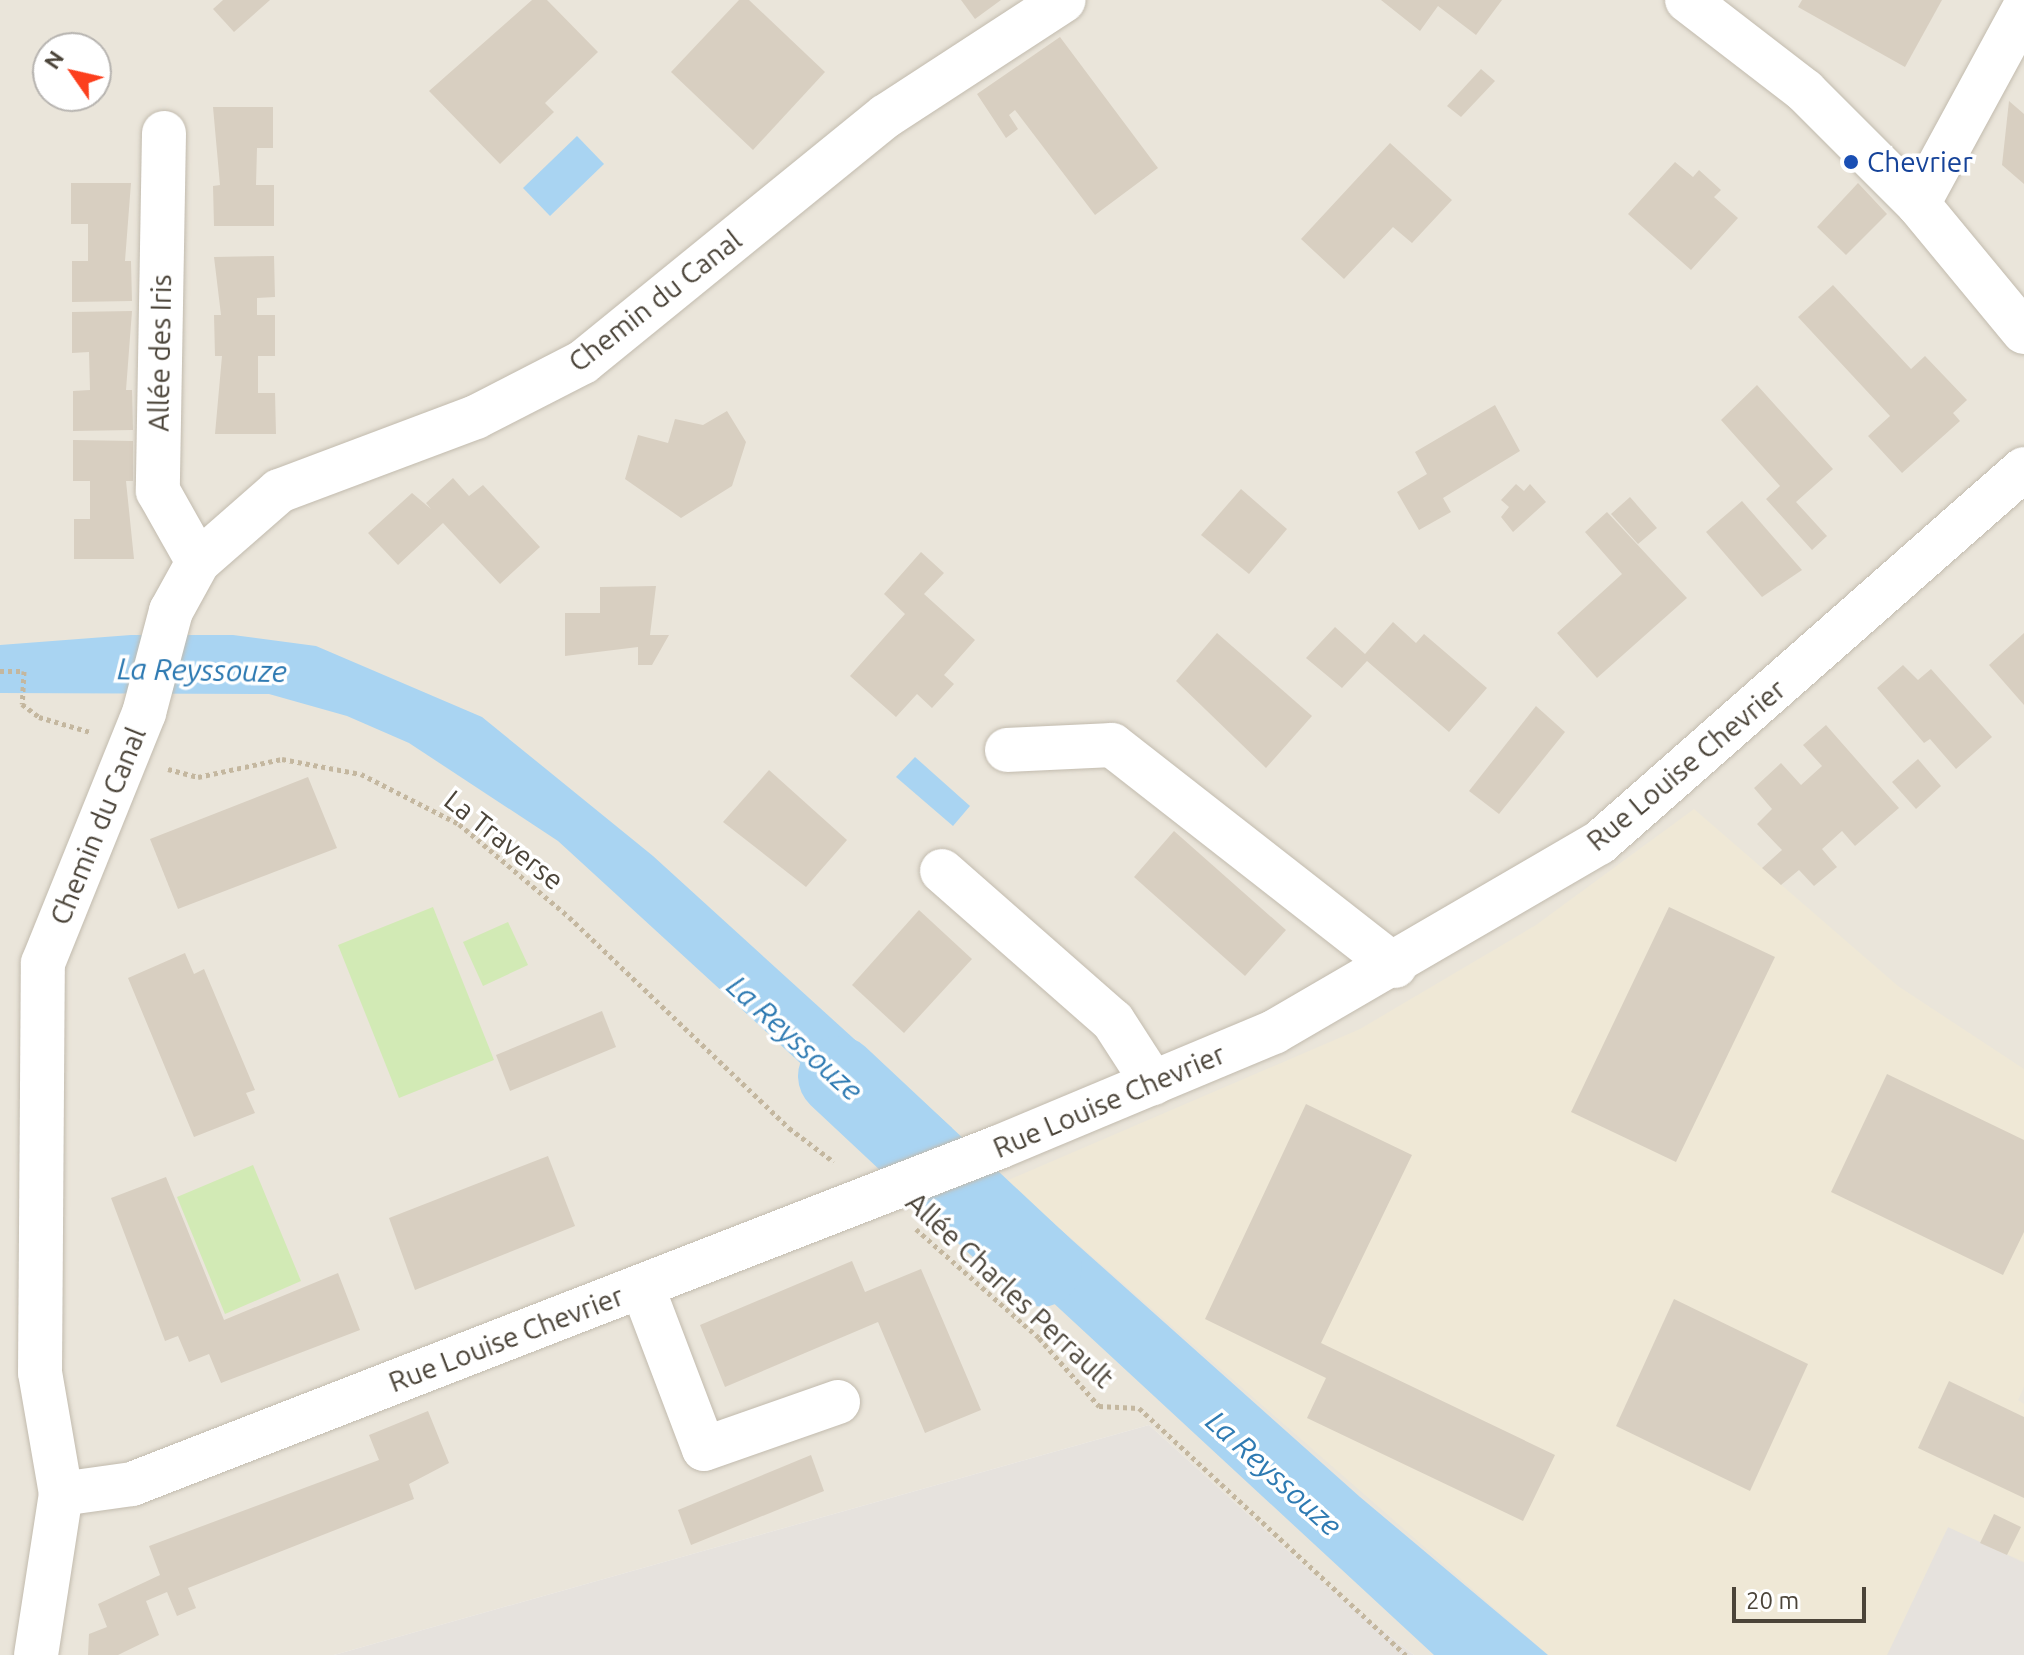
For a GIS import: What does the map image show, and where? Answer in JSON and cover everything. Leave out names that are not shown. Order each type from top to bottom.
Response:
[{"type":"street","name":"Chemin du Canal","points":[[36,1655],[61,1494],[40,1373],[43,963],[138,730],[171,611],[198,562],[279,491],[476,417],[583,362],[886,116],[1064,0]]},
{"type":"street","points":[[1687,0],[1805,91],[1918,204],[2024,332]]},
{"type":"street","points":[[1918,204],[2024,9]]},
{"type":"street","name":"Allée des Iris","points":[[164,133],[158,491],[198,562]]},
{"type":"street","name":"Rue Louise Chevrier","points":[[61,1494],[132,1484],[878,1195],[1274,1032],[1395,966],[1599,843],[2024,469]]},
{"type":"street","points":[[1007,750],[1112,745],[1395,966]]},
{"type":"street","points":[[942,871],[1113,1021],[1153,1083]]},
{"type":"street","points":[[642,1286],[704,1449],[838,1402]]},
{"type":"path","name":"La Traverse","points":[[0,671],[24,671],[22,704],[39,717],[138,730],[171,771],[198,777],[282,759],[361,774],[459,824],[569,917],[789,1128],[878,1195]]},
{"type":"path","name":"Allée Charles Perrault","points":[[878,1195],[1039,1338],[1099,1406],[1139,1408],[1406,1655]]},
{"type":"shaded area","points":[[0,0],[2024,0],[2024,1655],[1414,1655],[1337,1595],[1149,1425],[334,1655],[0,1655]]},
{"type":"shaded area","points":[[1694,809],[1898,986],[2024,1069],[2024,1387],[2018,1400],[2024,1404],[2024,1562],[1948,1527],[1887,1655],[1548,1655],[1006,1181],[1360,1029],[1536,925]]},
{"type":"shaded area","points":[[1149,1425],[1337,1595],[1414,1655],[334,1655]]},
{"type":"shaded area","points":[[1948,1527],[2024,1563],[2024,1655],[1887,1655]]},
{"type":"green space","points":[[433,907],[494,1060],[399,1098],[338,945]]},
{"type":"green space","points":[[508,922],[528,965],[483,986],[463,942]]},
{"type":"green space","points":[[253,1165],[301,1281],[225,1314],[177,1197]]},
{"type":"water","points":[[577,136],[604,164],[550,216],[523,188]]},
{"type":"water","points":[[131,635],[233,635],[316,646],[482,717],[653,856],[952,1128],[904,1158],[558,841],[409,743],[347,716],[269,694],[0,693],[0,645]]},
{"type":"water","points":[[915,757],[970,806],[953,826],[896,777]]},
{"type":"water","points":[[1006,1181],[1360,1497],[1548,1655],[1434,1655],[941,1199]]},
{"type":"building","points":[[223,0],[270,0],[234,32],[213,9]]},
{"type":"building","points":[[532,0],[547,0],[598,52],[545,103],[554,112],[500,164],[429,91]]},
{"type":"building","points":[[739,0],[749,0],[825,72],[753,150],[671,72]]},
{"type":"building","points":[[961,0],[1001,0],[975,19]]},
{"type":"building","points":[[1381,0],[1502,0],[1476,35],[1438,6],[1420,31]]},
{"type":"building","points":[[1802,0],[1942,0],[1905,67],[1798,7]]},
{"type":"building","points":[[1060,37],[1158,168],[1095,215],[1015,110],[1009,115],[1018,129],[1006,138],[977,94]]},
{"type":"building","points":[[1481,69],[1495,81],[1461,117],[1447,106]]},
{"type":"building","points":[[2009,101],[2024,114],[2024,184],[2002,165]]},
{"type":"building","points":[[213,107],[273,107],[273,148],[257,148],[256,185],[274,185],[274,226],[214,226],[213,186],[220,185]]},
{"type":"building","points":[[1390,143],[1452,200],[1412,243],[1393,227],[1344,279],[1301,239]]},
{"type":"building","points":[[1675,162],[1693,177],[1699,170],[1721,190],[1714,197],[1738,218],[1691,270],[1628,214]]},
{"type":"building","points":[[71,183],[131,183],[125,261],[131,261],[132,301],[72,302],[72,261],[88,261],[88,224],[71,224]]},
{"type":"building","points":[[1858,183],[1887,214],[1846,255],[1817,227]]},
{"type":"building","points":[[274,256],[275,297],[257,298],[257,315],[275,315],[275,356],[258,356],[258,393],[275,393],[276,434],[215,434],[222,356],[215,356],[214,315],[221,315],[214,257]]},
{"type":"building","points":[[1833,285],[1911,369],[1925,356],[1967,400],[1953,413],[1960,421],[1902,473],[1868,436],[1890,416],[1798,317]]},
{"type":"building","points":[[132,311],[126,390],[132,390],[133,430],[73,431],[73,391],[90,390],[89,352],[72,353],[72,312]]},
{"type":"building","points":[[1757,385],[1833,469],[1796,502],[1827,536],[1812,550],[1766,499],[1780,486],[1721,420]]},
{"type":"building","points":[[1495,405],[1520,451],[1443,498],[1451,512],[1419,530],[1397,492],[1427,474],[1415,452]]},
{"type":"building","points":[[727,411],[746,442],[732,486],[681,518],[625,479],[638,435],[668,443],[675,419],[703,425]]},
{"type":"building","points":[[73,440],[133,441],[133,481],[126,481],[134,559],[74,559],[74,519],[90,519],[90,481],[73,481]]},
{"type":"building","points":[[453,478],[469,496],[483,485],[540,547],[500,584],[443,523],[398,565],[368,533],[412,493],[431,509],[426,503]]},
{"type":"building","points":[[1516,484],[1524,491],[1530,484],[1546,502],[1513,532],[1501,517],[1509,507],[1501,500]]},
{"type":"building","points":[[1241,489],[1287,529],[1249,574],[1201,535]]},
{"type":"building","points":[[1630,497],[1657,528],[1638,544],[1611,514]]},
{"type":"building","points":[[1742,501],[1802,570],[1762,597],[1706,532]]},
{"type":"building","points":[[1607,512],[1687,598],[1597,678],[1557,633],[1622,574],[1585,532]]},
{"type":"building","points":[[921,552],[944,573],[924,594],[975,640],[944,675],[954,684],[932,708],[917,694],[896,717],[850,676],[905,614],[884,594]]},
{"type":"building","points":[[656,586],[650,635],[669,635],[652,665],[638,665],[638,647],[565,656],[565,613],[600,613],[600,587]]},
{"type":"building","points":[[1393,622],[1416,643],[1424,634],[1487,688],[1449,732],[1367,661],[1342,688],[1306,658],[1335,627],[1365,654]]},
{"type":"building","points":[[1217,633],[1312,716],[1266,768],[1176,681]]},
{"type":"building","points":[[2024,633],[2024,705],[1989,665]]},
{"type":"building","points":[[1903,665],[1918,680],[1931,669],[1992,737],[1956,769],[1930,739],[1924,743],[1877,688]]},
{"type":"building","points":[[1536,706],[1565,732],[1499,814],[1469,791]]},
{"type":"building","points":[[1826,725],[1899,808],[1855,846],[1842,831],[1822,849],[1837,867],[1814,886],[1799,870],[1781,885],[1762,868],[1782,850],[1757,824],[1772,809],[1754,788],[1781,763],[1801,785],[1822,766],[1803,745]]},
{"type":"building","points":[[1918,759],[1941,786],[1916,809],[1892,782]]},
{"type":"building","points":[[769,770],[847,840],[806,887],[723,822]]},
{"type":"building","points":[[308,777],[337,848],[178,909],[150,839]]},
{"type":"building","points":[[1174,831],[1286,930],[1245,976],[1134,877]]},
{"type":"building","points":[[1669,907],[1775,957],[1676,1162],[1571,1112]]},
{"type":"building","points":[[919,910],[972,959],[904,1033],[852,985]]},
{"type":"building","points":[[185,953],[194,974],[204,969],[255,1090],[246,1093],[255,1113],[194,1137],[128,978]]},
{"type":"building","points":[[602,1011],[616,1047],[510,1091],[496,1055]]},
{"type":"building","points":[[1887,1074],[2024,1140],[2024,1232],[2003,1275],[1831,1192]]},
{"type":"building","points":[[1306,1104],[1412,1155],[1321,1343],[1555,1455],[1523,1521],[1307,1418],[1326,1378],[1205,1319]]},
{"type":"building","points":[[548,1156],[575,1226],[415,1290],[389,1218]]},
{"type":"building","points":[[166,1177],[224,1320],[338,1273],[360,1330],[221,1383],[209,1354],[189,1362],[178,1336],[165,1341],[111,1198]]},
{"type":"building","points":[[852,1261],[865,1292],[921,1269],[981,1410],[925,1433],[878,1322],[725,1387],[700,1325]]},
{"type":"building","points":[[1674,1299],[1808,1364],[1750,1491],[1616,1426]]},
{"type":"building","points":[[1949,1381],[2024,1417],[2024,1498],[1918,1448]]},
{"type":"building","points":[[428,1411],[449,1463],[409,1484],[414,1499],[188,1588],[196,1608],[177,1616],[167,1592],[146,1601],[159,1635],[118,1655],[88,1655],[89,1634],[107,1627],[98,1604],[160,1575],[149,1546],[379,1460],[369,1435]]},
{"type":"building","points":[[811,1455],[824,1491],[691,1545],[678,1510]]},
{"type":"building","points":[[1994,1514],[2021,1527],[2007,1555],[1980,1543]]},
{"type":"waterway","name":"La Reyssouze","points":[[838,1076],[1042,1267]]},
{"type":"place","name":"Chevrier","points":[[1851,162]]}]
